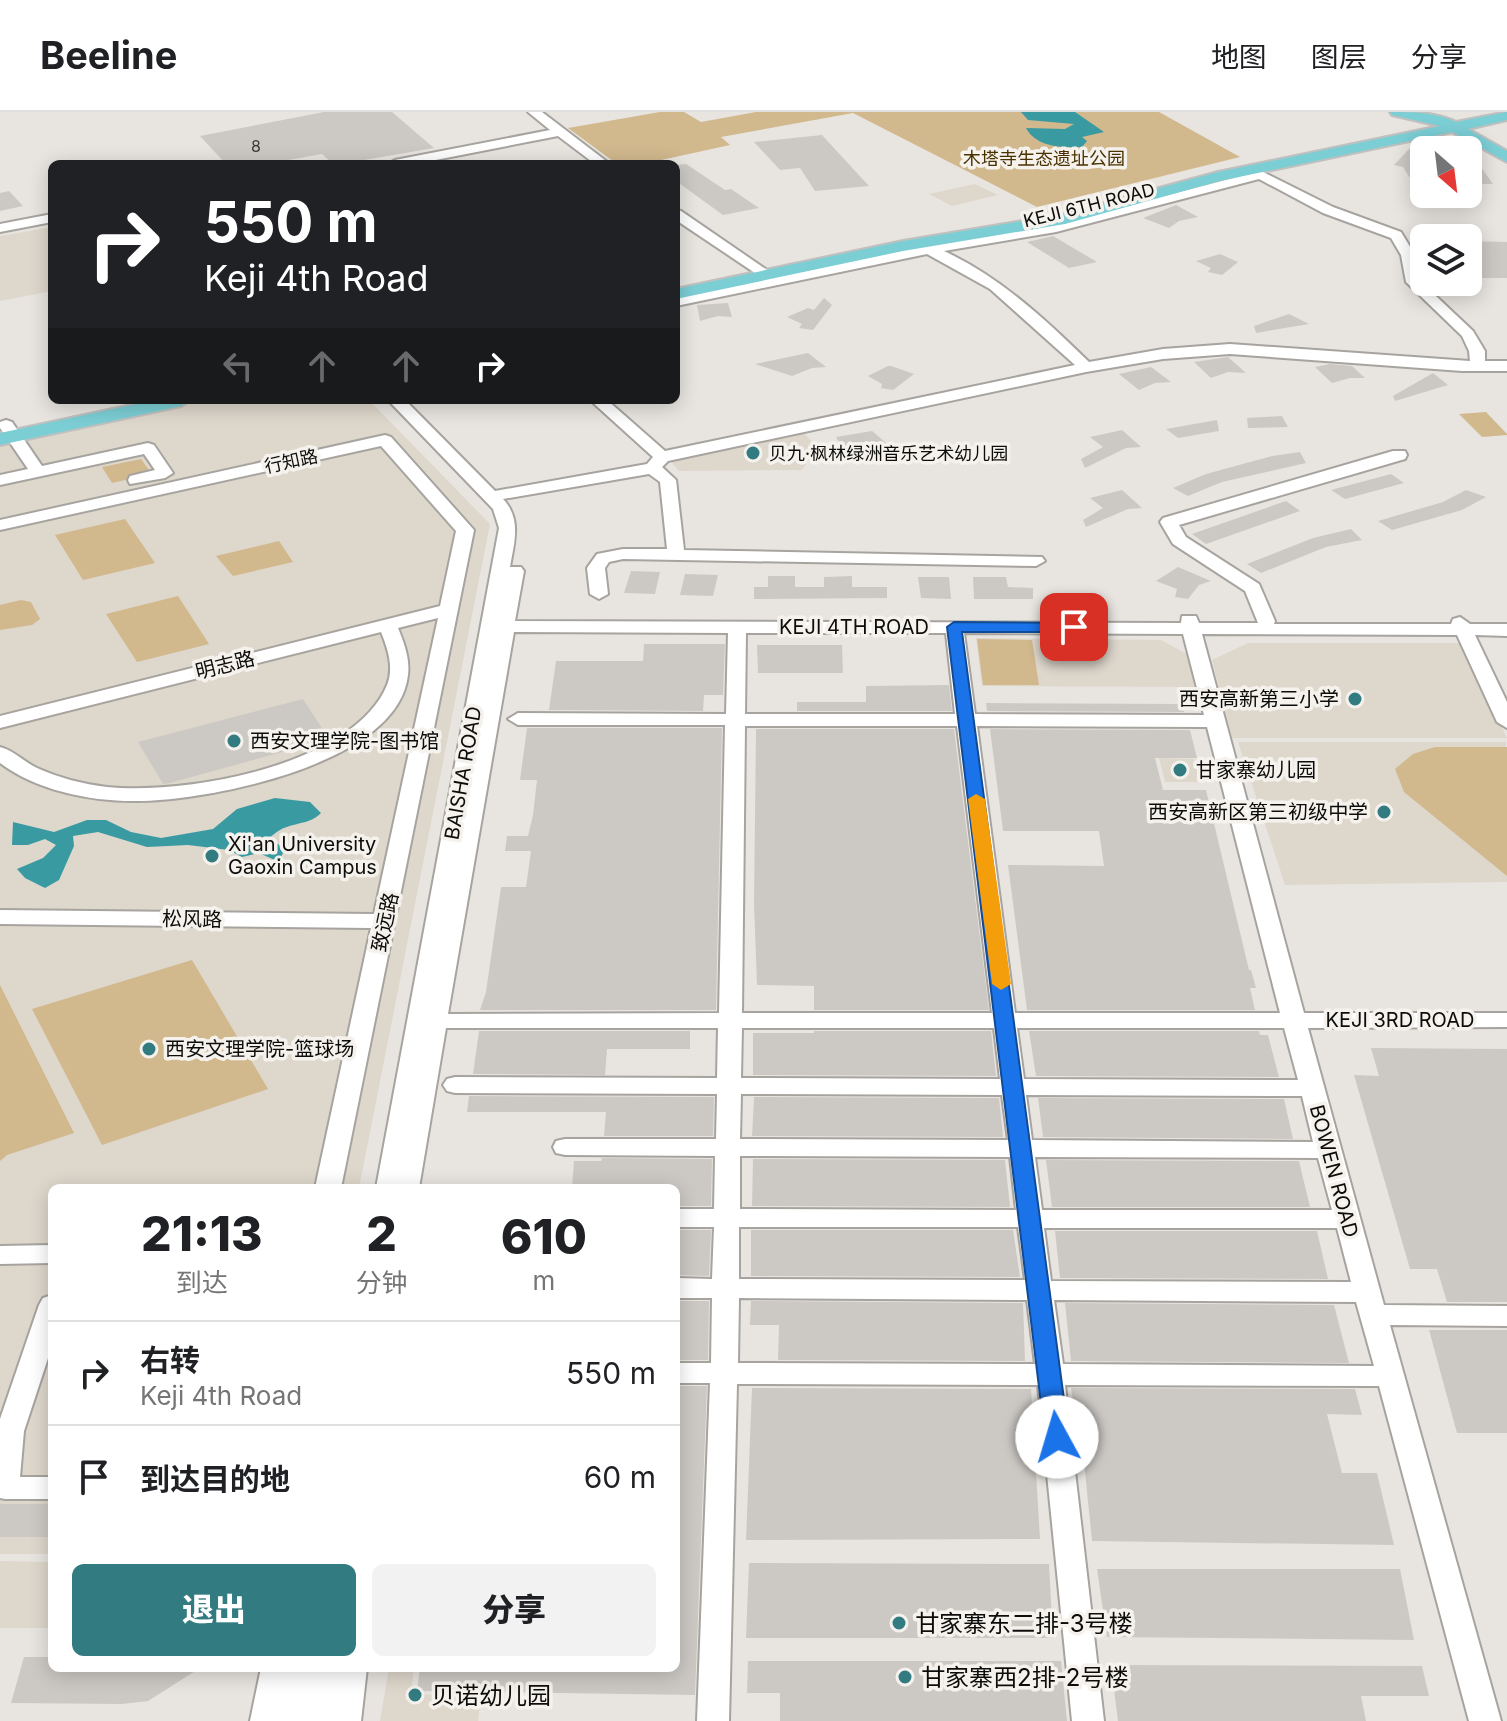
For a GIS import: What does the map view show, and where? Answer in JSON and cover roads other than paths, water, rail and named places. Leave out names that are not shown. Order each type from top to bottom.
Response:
[{"type":"main road","points":[[1397,112],[1451,118],[1507,116]]},
{"type":"main road","name":"KEJI 6TH ROAD","points":[[680,285],[750,267],[1037,220],[1196,178],[1451,118],[1500,112]]},
{"type":"main road","points":[[1451,118],[1507,157]]},
{"type":"main road","points":[[680,285],[1065,219],[1451,118],[1507,140]]},
{"type":"main road","points":[[4,430],[83,404]]},
{"type":"main road","points":[[4,430],[109,404]]},
{"type":"main road","points":[[4,430],[132,404]]},
{"type":"main road","points":[[4,430],[157,404]]},
{"type":"street","points":[[524,112],[597,160]]},
{"type":"street","points":[[534,112],[588,160]]},
{"type":"street","points":[[417,160],[558,134]]},
{"type":"street","points":[[432,160],[558,134]]},
{"type":"street","points":[[680,301],[930,249],[1101,218],[1261,175],[1328,210],[1396,235],[1408,255],[1413,282],[1468,334],[1477,351],[1478,366]]},
{"type":"street","points":[[0,226],[48,217]]},
{"type":"street","points":[[680,217],[750,267]]},
{"type":"street","points":[[680,224],[750,267]]},
{"type":"street","points":[[930,249],[959,262],[1020,304],[1086,367]]},
{"type":"street","points":[[502,494],[1086,367],[1163,354],[1230,349],[1507,366]]},
{"type":"street","name":"BAISHA ROAD","points":[[400,404],[501,507],[508,528],[510,622],[427,1021],[407,1184]]},
{"type":"street","name":"BAISHA ROAD","points":[[390,1184],[510,622],[521,528],[515,509],[417,404]]},
{"type":"street","points":[[602,404],[657,462],[668,480],[676,553]]},
{"type":"street","points":[[4,430],[38,472]]},
{"type":"street","name":"行知路","points":[[0,525],[385,440],[465,530],[450,609]]},
{"type":"street","points":[[0,480],[148,448],[165,473],[0,511]]},
{"type":"street","points":[[1266,621],[1253,588],[1179,540],[1169,522],[1399,455]]},
{"type":"street","points":[[599,594],[596,568],[603,558],[623,554],[1036,561]]},
{"type":"street","name":"明志路","points":[[0,722],[450,609]]},
{"type":"street","name":"致远路","points":[[329,1184],[450,609]]},
{"type":"street","name":"KEJI 4TH ROAD","points":[[634,623],[737,627],[954,627],[1266,621],[1507,630]]},
{"type":"street","points":[[510,622],[596,634],[634,623]]},
{"type":"street","name":"KEJI 4TH ROAD","points":[[634,623],[1462,626],[1507,623]]},
{"type":"street","name":"BOWEN ROAD","points":[[1190,624],[1346,1219],[1485,1721]]},
{"type":"street","points":[[0,753],[8,760],[49,778],[102,792],[137,795],[200,790],[285,768],[324,753],[357,734],[387,706],[400,668],[399,652],[388,625]]},
{"type":"street","points":[[1462,626],[1507,722]]},
{"type":"street","points":[[713,1721],[724,1373],[737,627]]},
{"type":"street","points":[[954,627],[1050,1373],[1088,1721]]},
{"type":"street","points":[[518,719],[1216,721]]},
{"type":"street","name":"松风路","points":[[0,917],[385,921]]},
{"type":"street","name":"KEJI 3RD ROAD","points":[[427,1021],[1507,1020]]},
{"type":"street","points":[[455,1085],[1312,1088]]},
{"type":"street","points":[[565,1147],[1328,1150]]},
{"type":"street","points":[[680,1218],[1346,1219]]},
{"type":"street","points":[[0,1255],[48,1254]]},
{"type":"street","points":[[680,1288],[1038,1292],[1370,1303],[1507,1316]]},
{"type":"street","points":[[48,1316],[5,1431],[5,1488],[48,1488]]},
{"type":"street","points":[[680,1373],[1389,1376]]},
{"type":"street","points":[[266,1721],[275,1672]]},
{"type":"street","points":[[294,1721],[303,1672]]},
{"type":"street","points":[[317,1721],[325,1672]]},
{"type":"street","points":[[345,1721],[351,1672]]},
{"type":"water","points":[[1021,112],[1075,112],[1104,132],[1082,137],[1087,141],[1082,147],[1050,145],[1036,139],[1026,128],[1065,129],[1074,124],[1028,120]]},
{"type":"water","points":[[275,798],[310,802],[321,813],[310,821],[283,829],[269,839],[285,848],[279,862],[259,853],[242,857],[229,850],[188,845],[147,847],[98,832],[73,836],[74,846],[59,880],[45,888],[25,878],[17,869],[43,858],[56,845],[45,839],[28,845],[12,845],[13,822],[54,832],[87,820],[106,820],[131,832],[161,838],[213,829],[237,809]]},
{"type":"place","name":"贝九·枫林绿洲音乐艺术幼儿园","points":[[753,453]]},
{"type":"place","name":"西安高新第三小学","points":[[1355,699]]},
{"type":"place","name":"西安文理学院-图书馆","points":[[234,741]]},
{"type":"place","name":"甘家寨幼儿园","points":[[1180,770]]},
{"type":"place","name":"西安高新区第三初级中学","points":[[1384,812]]},
{"type":"place","name":"Xi'an University Gaoxin Campus","points":[[212,856]]},
{"type":"place","name":"西安文理学院-篮球场","points":[[149,1049]]},
{"type":"place","name":"甘家寨东二排-3号楼","points":[[899,1623]]},
{"type":"place","name":"甘家寨西2排-2号楼","points":[[905,1677]]},
{"type":"place","name":"贝诺幼儿园","points":[[415,1695]]},
{"type":"park label","name":"木塔寺生态遗址公园","points":[[1044,158]]}]
